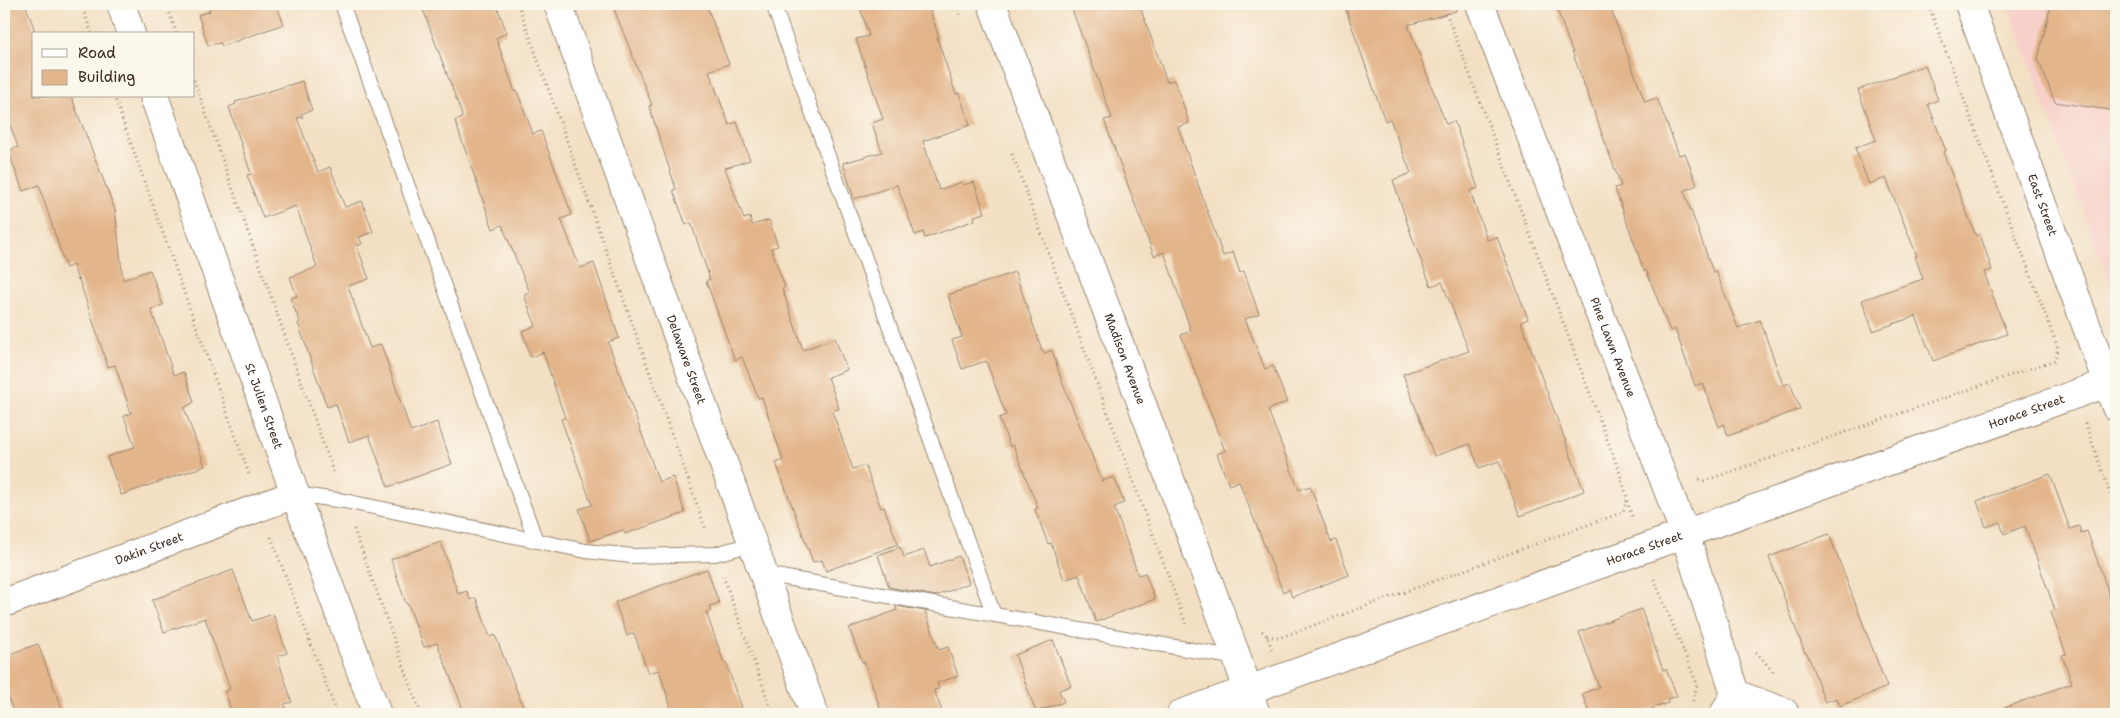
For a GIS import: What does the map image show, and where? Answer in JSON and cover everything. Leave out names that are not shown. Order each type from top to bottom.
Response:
[{"type":"street","points":[[121,4],[130,32]]},
{"type":"street","name":"Delaware Street","points":[[558,4],[814,714]]},
{"type":"street","name":"Madison Avenue","points":[[992,4],[1237,658],[1256,714]]},
{"type":"street","name":"Pine Lawn Avenue","points":[[1480,4],[1685,534],[1730,704],[1784,712],[1785,714]]},
{"type":"street","name":"East Street","points":[[1969,4],[2112,395]]},
{"type":"street","name":"St Julien Street","points":[[155,98],[295,494],[377,714]]},
{"type":"street","name":"Horace Street","points":[[1181,714],[1685,534],[2112,395]]},
{"type":"street","name":"Dakin Street","points":[[4,603],[295,494]]},
{"type":"lane","points":[[342,4],[536,541]]},
{"type":"lane","points":[[773,4],[994,615]]},
{"type":"lane","points":[[295,494],[344,501],[586,551],[632,556],[715,554],[753,544]]},
{"type":"lane","points":[[764,574],[1237,658]]},
{"type":"path","points":[[81,4],[91,32]]},
{"type":"path","points":[[166,4],[176,32]]},
{"type":"path","points":[[518,4],[774,714]]},
{"type":"path","points":[[956,4],[963,22]]},
{"type":"path","points":[[1267,636],[1280,638],[1623,512],[1627,500],[1619,470],[1443,4]]},
{"type":"path","points":[[1696,478],[1704,481],[2055,360],[2058,348],[1928,4]]},
{"type":"path","points":[[195,83],[421,714]]},
{"type":"path","points":[[115,98],[260,507],[337,714]]},
{"type":"path","points":[[1012,154],[1196,650]]},
{"type":"path","points":[[2082,414],[2116,510]]},
{"type":"path","points":[[1653,574],[1696,684],[1692,707]]},
{"type":"path","points":[[1752,648],[1769,669],[1781,678]]},
{"type":"shaded area","points":[[2008,4],[2116,4],[2116,294],[2114,295]]},
{"type":"building","points":[[4,4],[25,4],[34,28],[34,32],[32,32],[32,98],[72,98],[115,210],[123,280],[150,270],[163,305],[151,309],[174,375],[184,372],[194,402],[184,408],[205,466],[121,495],[107,457],[135,447],[124,416],[131,413],[115,365],[108,367],[73,265],[66,268],[39,185],[23,191],[8,151],[18,147],[4,108]]},
{"type":"building","points":[[208,4],[276,4],[284,24],[222,46],[221,43],[208,45],[198,15],[210,11]]},
{"type":"building","points":[[421,4],[496,4],[507,33],[496,38],[515,92],[517,91],[533,134],[541,131],[572,215],[561,219],[580,268],[594,263],[619,338],[608,342],[659,482],[673,477],[685,513],[625,534],[623,530],[590,541],[579,509],[592,505],[561,419],[565,418],[543,352],[531,357],[522,331],[536,326],[524,295],[530,293],[502,225],[493,229],[455,121],[462,118],[461,112]]},
{"type":"building","points":[[612,4],[706,4],[729,64],[709,71],[729,125],[737,122],[750,160],[725,168],[744,219],[750,217],[752,225],[769,220],[778,246],[771,248],[785,287],[782,288],[803,350],[835,338],[847,370],[828,377],[839,409],[832,411],[853,469],[865,465],[881,508],[884,507],[898,544],[826,571],[822,560],[813,562],[776,463],[783,460],[762,397],[758,398],[742,357],[735,360],[706,281],[710,279],[691,223],[686,225],[673,190],[676,189],[649,106],[652,105]]},
{"type":"building","points":[[859,4],[928,4],[939,38],[937,38],[956,94],[959,93],[970,125],[923,141],[939,190],[962,182],[963,185],[974,182],[985,213],[974,216],[975,220],[925,238],[923,232],[915,235],[897,185],[854,199],[843,163],[882,152],[872,123],[883,119],[856,39],[869,36]]},
{"type":"building","points":[[1070,4],[1139,4],[1167,82],[1174,80],[1184,107],[1189,123],[1178,127],[1223,256],[1233,252],[1240,273],[1244,271],[1259,314],[1245,319],[1265,369],[1273,366],[1287,402],[1268,410],[1299,490],[1310,486],[1331,542],[1336,540],[1349,575],[1292,597],[1289,589],[1283,592],[1239,481],[1229,485],[1217,454],[1225,451],[1181,335],[1191,331],[1164,252],[1154,256],[1104,120],[1112,118]]},
{"type":"building","points":[[1344,4],[1455,4],[1456,11],[1408,25],[1446,124],[1454,121],[1478,188],[1470,191],[1487,240],[1497,237],[1528,319],[1521,322],[1584,491],[1520,516],[1499,461],[1479,468],[1470,444],[1434,456],[1403,374],[1469,351],[1442,282],[1431,286],[1413,240],[1393,180],[1411,173],[1390,119],[1385,121]]},
{"type":"building","points":[[1555,4],[1609,4],[1645,102],[1657,98],[1679,155],[1685,153],[1697,185],[1684,191],[1713,272],[1716,271],[1738,328],[1760,320],[1783,385],[1790,383],[1800,409],[1728,436],[1724,424],[1719,427],[1703,383],[1695,386],[1675,329],[1670,331],[1646,270],[1644,271],[1615,188],[1621,186]]},
{"type":"building","points":[[2051,4],[2116,4],[2116,111],[2055,102],[2038,59]]},
{"type":"building","points":[[1925,65],[1938,100],[1928,104],[1946,151],[1943,152],[1976,236],[1980,234],[1992,270],[1984,272],[2007,334],[1933,361],[1916,316],[1873,331],[1862,300],[1923,279],[1915,256],[1917,256],[1886,178],[1869,184],[1855,148],[1876,140],[1858,90]]},
{"type":"building","points":[[302,81],[312,110],[301,114],[303,117],[297,118],[318,172],[330,167],[345,207],[362,201],[373,232],[359,237],[362,244],[357,246],[369,279],[348,286],[370,348],[381,344],[411,432],[437,422],[452,464],[388,487],[369,435],[349,442],[336,404],[327,407],[298,323],[300,322],[290,298],[297,296],[290,277],[317,267],[296,206],[263,218],[247,175],[251,174],[229,107],[236,104],[235,102]]},
{"type":"building","points":[[1015,272],[1042,350],[1045,353],[1052,350],[1061,379],[1102,481],[1114,477],[1124,503],[1114,507],[1138,575],[1145,573],[1155,599],[1096,622],[1079,575],[1064,580],[1051,543],[1048,544],[1035,509],[1038,508],[1013,445],[1010,447],[999,418],[1006,415],[986,361],[962,369],[952,340],[962,337],[948,295]]},
{"type":"building","points":[[2050,474],[2070,529],[2079,526],[2081,533],[2087,531],[2116,614],[2116,714],[1997,714],[1996,711],[2072,683],[2062,655],[2066,654],[2051,612],[2055,610],[2025,526],[2004,534],[2000,522],[1986,527],[1977,501]]},
{"type":"building","points":[[1829,534],[1887,687],[1840,706],[1837,698],[1825,702],[1769,557]]},
{"type":"building","points":[[441,542],[458,594],[467,591],[470,600],[476,598],[490,637],[495,635],[526,714],[465,714],[437,643],[424,647],[408,604],[406,604],[391,559]]},
{"type":"building","points":[[900,547],[904,557],[924,550],[930,567],[959,556],[969,583],[936,596],[889,587],[878,555]]},
{"type":"building","points":[[707,569],[719,603],[709,606],[711,611],[706,612],[724,663],[726,662],[743,714],[673,714],[659,670],[648,673],[634,633],[627,636],[615,602]]},
{"type":"building","points":[[233,570],[252,621],[273,614],[287,653],[277,656],[292,702],[284,704],[288,714],[232,714],[225,691],[230,689],[205,618],[164,632],[152,600]]},
{"type":"building","points":[[896,606],[925,611],[939,650],[948,647],[958,676],[937,683],[939,689],[934,690],[943,714],[882,714],[864,661],[862,662],[849,628],[897,610]]},
{"type":"building","points":[[1641,609],[1663,670],[1666,669],[1677,696],[1667,699],[1668,703],[1637,714],[1590,714],[1582,694],[1599,687],[1579,632]]},
{"type":"building","points":[[1053,640],[1071,686],[1059,690],[1064,702],[1036,712],[1015,655]]},
{"type":"building","points":[[38,644],[64,714],[14,714],[4,685],[4,656]]}]
